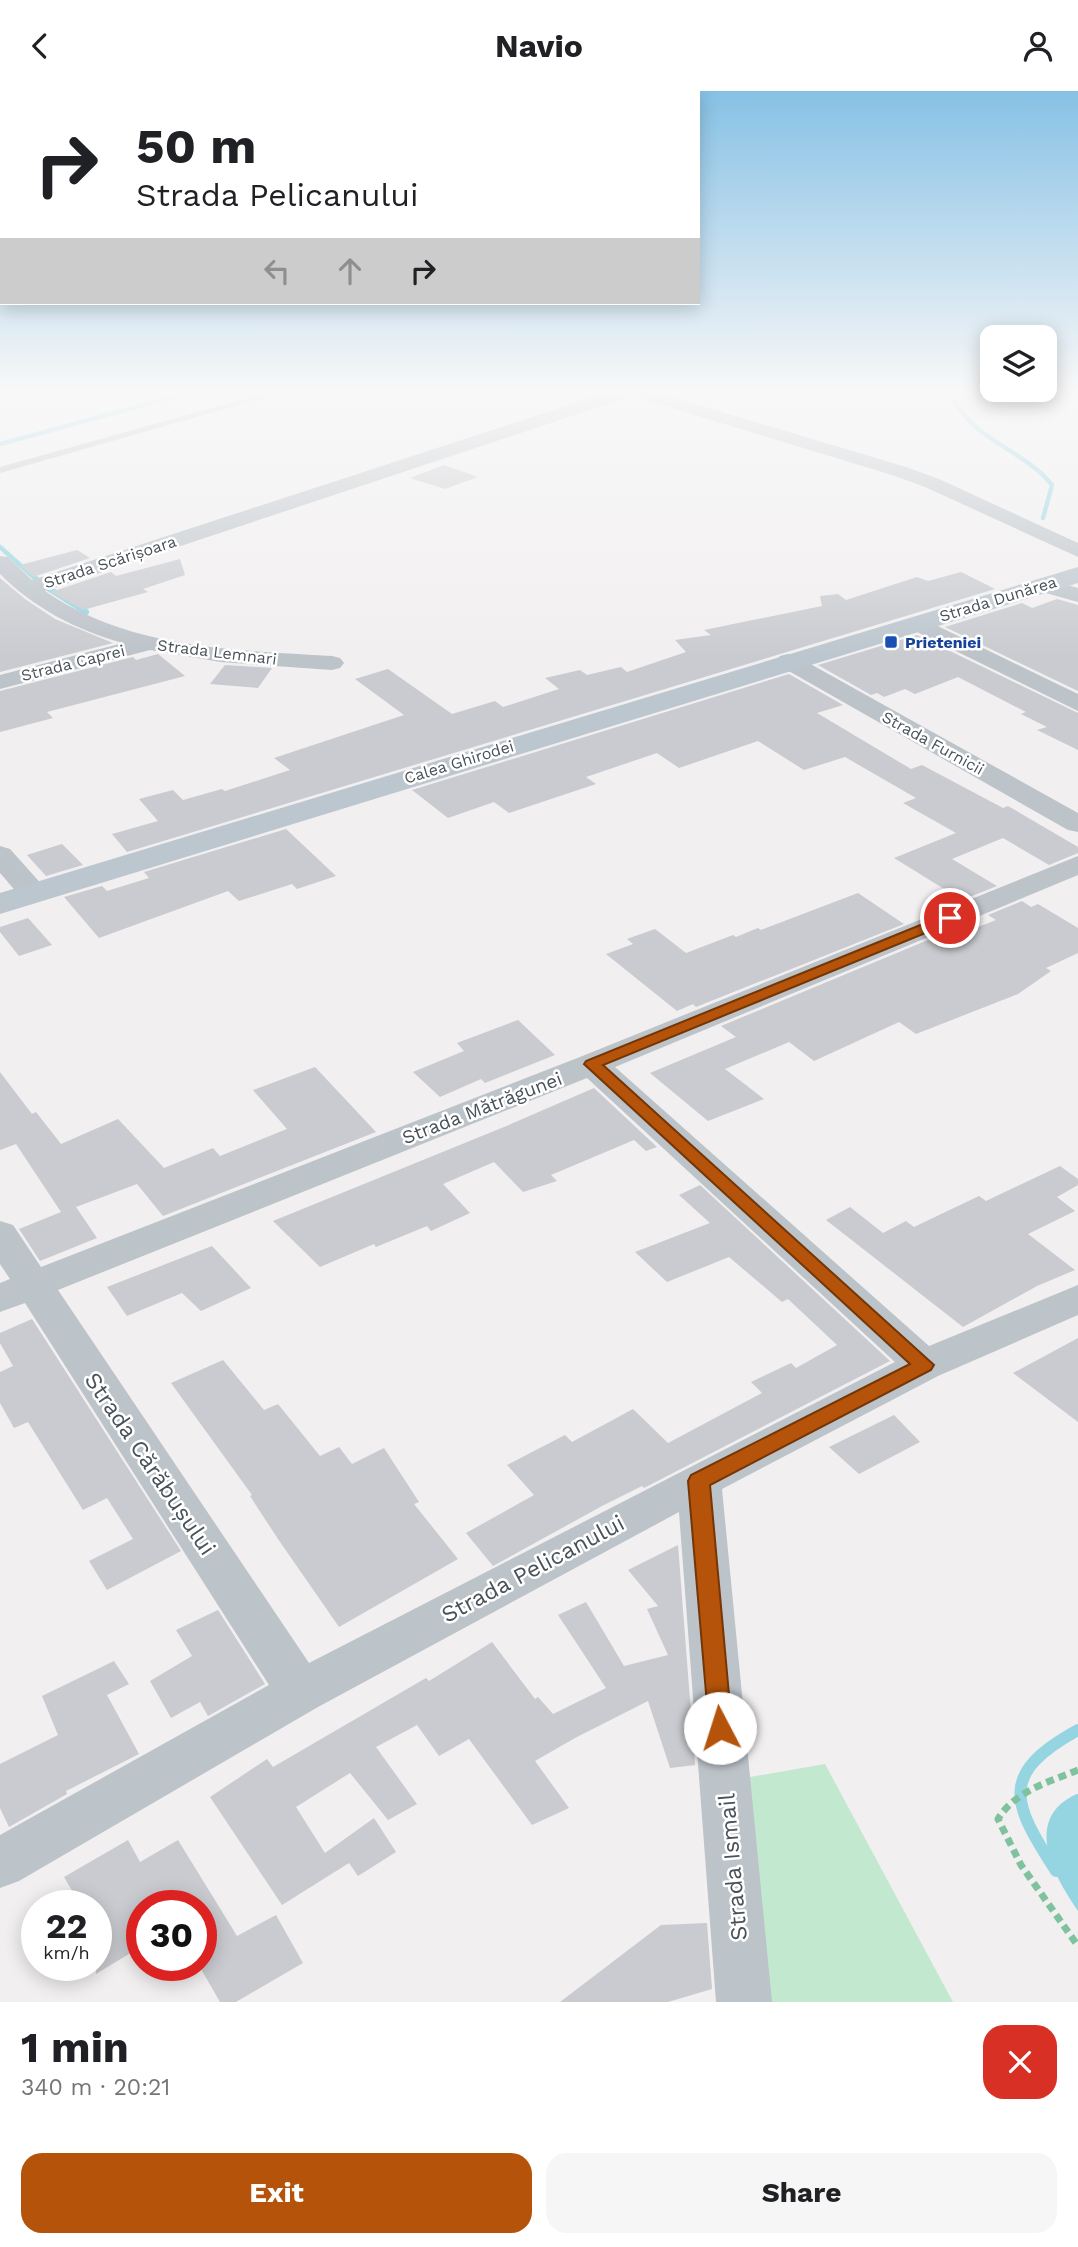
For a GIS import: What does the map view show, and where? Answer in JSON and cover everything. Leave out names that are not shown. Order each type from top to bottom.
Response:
[{"type":"street","name":"Strada Scărișoara","points":[[28,589],[363,478]]},
{"type":"street","points":[[915,478],[1078,551]]},
{"type":"street","name":"Strada Lemnari","points":[[0,562],[46,602],[78,618],[146,644],[245,657],[332,663]]},
{"type":"street","name":"Strada Dunărea","points":[[919,624],[1078,575]]},
{"type":"street","points":[[1043,585],[1078,595]]},
{"type":"street","points":[[919,624],[1078,704]]},
{"type":"street","name":"Calea Ghirodei","points":[[0,904],[788,661],[919,624]]},
{"type":"street","name":"Strada Caprei","points":[[0,682],[146,644]]},
{"type":"street","name":"Strada Furnicii","points":[[788,661],[1078,824]]},
{"type":"street","points":[[0,855],[34,893]]},
{"type":"street","name":"Strada Mătrăgunei","points":[[16,1292],[592,1064],[1078,865]]},
{"type":"street","points":[[592,1064],[924,1365]]},
{"type":"street","name":"Strada Cărăbușului","points":[[0,1234],[16,1292],[301,1692]]},
{"type":"street","name":"Strada Pelicanului","points":[[0,1863],[301,1692],[699,1481],[924,1365],[1078,1299]]},
{"type":"street","name":"Strada Ismail","points":[[699,1481],[744,2002]]},
{"type":"path","points":[[1078,1770],[1017,1800],[999,1816],[1001,1829],[1078,1946]]},
{"type":"green space","points":[[825,1764],[953,2002],[765,2002],[744,1778]]},
{"type":"water","points":[[1078,1794],[1078,1911],[1053,1866],[1047,1833],[1050,1818],[1060,1805]]},
{"type":"building","points":[[411,478],[475,478],[445,489]]},
{"type":"building","points":[[77,550],[90,558],[33,577],[20,565]]},
{"type":"building","points":[[180,559],[185,575],[143,589],[148,592],[83,610],[51,592],[111,572],[116,576]]},
{"type":"building","points":[[961,572],[995,589],[127,852],[112,834],[158,821],[139,799],[173,790],[183,800],[222,789],[225,791],[290,770],[274,758],[404,715],[355,679],[388,669],[452,714],[495,701],[503,707],[559,689],[545,678],[580,670],[587,675],[621,667],[627,672],[686,652],[675,640],[711,635],[704,630],[822,606],[820,596],[838,594],[846,600],[917,577],[928,581]]},
{"type":"building","points":[[0,578],[55,619],[113,643],[0,672]]},
{"type":"building","points":[[1057,599],[1078,605],[1078,691],[945,627],[1022,603],[1032,608]]},
{"type":"building","points":[[917,635],[1078,713],[1078,750],[1037,730],[1047,727],[1021,714],[1026,712],[958,677],[915,694],[905,689],[884,697],[877,693],[871,695],[818,665]]},
{"type":"building","points":[[158,654],[185,676],[47,712],[53,718],[0,732],[0,691],[133,657],[136,660]]},
{"type":"building","points":[[225,665],[272,668],[258,688],[210,684]]},
{"type":"building","points":[[789,674],[843,705],[817,713],[911,769],[922,765],[1003,808],[1008,806],[1078,847],[1078,853],[1049,865],[1003,838],[952,859],[997,886],[962,900],[894,858],[956,833],[903,803],[916,798],[845,757],[804,770],[758,741],[679,768],[657,753],[586,777],[596,784],[509,813],[494,802],[448,818],[412,790]]},
{"type":"building","points":[[286,829],[336,876],[297,889],[292,884],[239,901],[228,891],[99,938],[64,897],[102,886],[107,891],[149,878],[144,872]]},
{"type":"building","points":[[62,844],[83,865],[46,876],[27,855]]},
{"type":"building","points":[[858,893],[904,924],[696,1007],[693,1004],[677,1011],[606,954],[633,944],[627,939],[655,929],[686,953],[733,935],[736,937],[758,928],[761,930]]},
{"type":"building","points":[[1022,901],[1031,907],[1038,904],[1078,928],[1078,953],[1046,968],[1051,971],[1018,994],[916,1034],[899,1022],[814,1061],[789,1042],[725,1069],[764,1099],[708,1121],[650,1073],[736,1037],[721,1026],[928,940],[935,944],[996,920],[988,915]]},
{"type":"building","points":[[28,918],[52,945],[19,956],[0,932],[0,927]]},
{"type":"building","points":[[518,1020],[555,1055],[485,1083],[481,1079],[440,1097],[413,1072],[464,1051],[457,1043]]},
{"type":"building","points":[[315,1067],[376,1132],[163,1216],[137,1184],[76,1207],[97,1238],[40,1261],[19,1229],[61,1212],[16,1144],[0,1150],[0,1072],[32,1114],[36,1112],[61,1144],[118,1119],[164,1168],[213,1148],[220,1156],[287,1129],[253,1090]]},
{"type":"building","points":[[594,1088],[657,1147],[646,1151],[634,1140],[551,1175],[557,1181],[523,1192],[494,1162],[443,1184],[470,1213],[431,1231],[427,1226],[376,1247],[374,1244],[320,1267],[273,1221],[504,1127]]},
{"type":"building","points":[[1060,1166],[1078,1179],[1078,1185],[1057,1197],[1075,1211],[1028,1234],[1075,1270],[1037,1286],[963,1327],[826,1220],[850,1207],[883,1233],[906,1221],[914,1227],[979,1196],[986,1201]]},
{"type":"building","points":[[700,1185],[890,1361],[644,1488],[642,1486],[602,1506],[493,1566],[466,1533],[534,1495],[507,1465],[565,1435],[572,1442],[633,1409],[668,1443],[762,1393],[751,1382],[791,1363],[796,1368],[837,1345],[788,1299],[782,1302],[729,1257],[667,1282],[635,1252],[710,1223],[679,1195]]},
{"type":"building","points":[[212,1246],[251,1288],[201,1311],[182,1293],[127,1316],[107,1287]]},
{"type":"building","points":[[32,1319],[181,1551],[107,1590],[89,1561],[133,1539],[107,1498],[83,1510],[28,1422],[14,1428],[0,1403],[0,1372],[13,1366],[0,1343],[0,1333]]},
{"type":"building","points":[[1078,1338],[1078,1422],[1013,1373]]},
{"type":"building","points":[[223,1360],[264,1410],[278,1404],[320,1456],[339,1447],[352,1464],[384,1448],[419,1502],[414,1504],[458,1559],[339,1627],[278,1539],[250,1496],[252,1495],[171,1383]]},
{"type":"building","points":[[894,1415],[920,1442],[859,1474],[829,1447]]},
{"type":"building","points":[[678,1545],[695,1765],[670,1768],[648,1701],[535,1761],[569,1808],[532,1825],[469,1739],[439,1756],[417,1725],[376,1747],[417,1804],[388,1820],[350,1773],[296,1807],[325,1853],[374,1818],[396,1852],[358,1876],[349,1863],[282,1905],[210,1797],[267,1759],[273,1767],[426,1678],[429,1681],[492,1642],[535,1699],[538,1697],[553,1714],[606,1688],[558,1615],[586,1602],[624,1666],[668,1655],[647,1609],[658,1606],[628,1570]]},
{"type":"building","points":[[218,1610],[265,1684],[208,1716],[200,1702],[171,1718],[150,1681],[192,1656],[176,1630]]},
{"type":"building","points":[[114,1661],[129,1684],[107,1695],[139,1754],[66,1791],[67,1794],[9,1827],[0,1808],[0,1764],[58,1735],[42,1696]]},
{"type":"building","points":[[128,1840],[140,1862],[178,1840],[209,1890],[126,1890],[126,1956],[112,1964],[112,1890],[72,1890],[64,1877]]},
{"type":"building","points":[[217,1903],[237,1936],[276,1915],[303,1963],[236,2002],[220,2002],[208,1981],[217,1981]]},
{"type":"building","points":[[707,1923],[712,1989],[668,2002],[560,2002],[661,1925]]},
{"type":"waterway","points":[[1043,518],[1052,485],[1046,478]]},
{"type":"waterway","points":[[0,547],[38,581],[36,579]]},
{"type":"waterway","points":[[48,588],[86,612]]},
{"type":"waterway","points":[[1056,1871],[1030,1826],[1023,1808],[1021,1791],[1024,1776],[1035,1761],[1052,1746],[1078,1730]]},
{"type":"place","name":"Prieteniei","points":[[891,642]]},
{"type":"route","points":[[720,1728],[699,1481],[924,1365],[592,1064],[950,918]]}]
